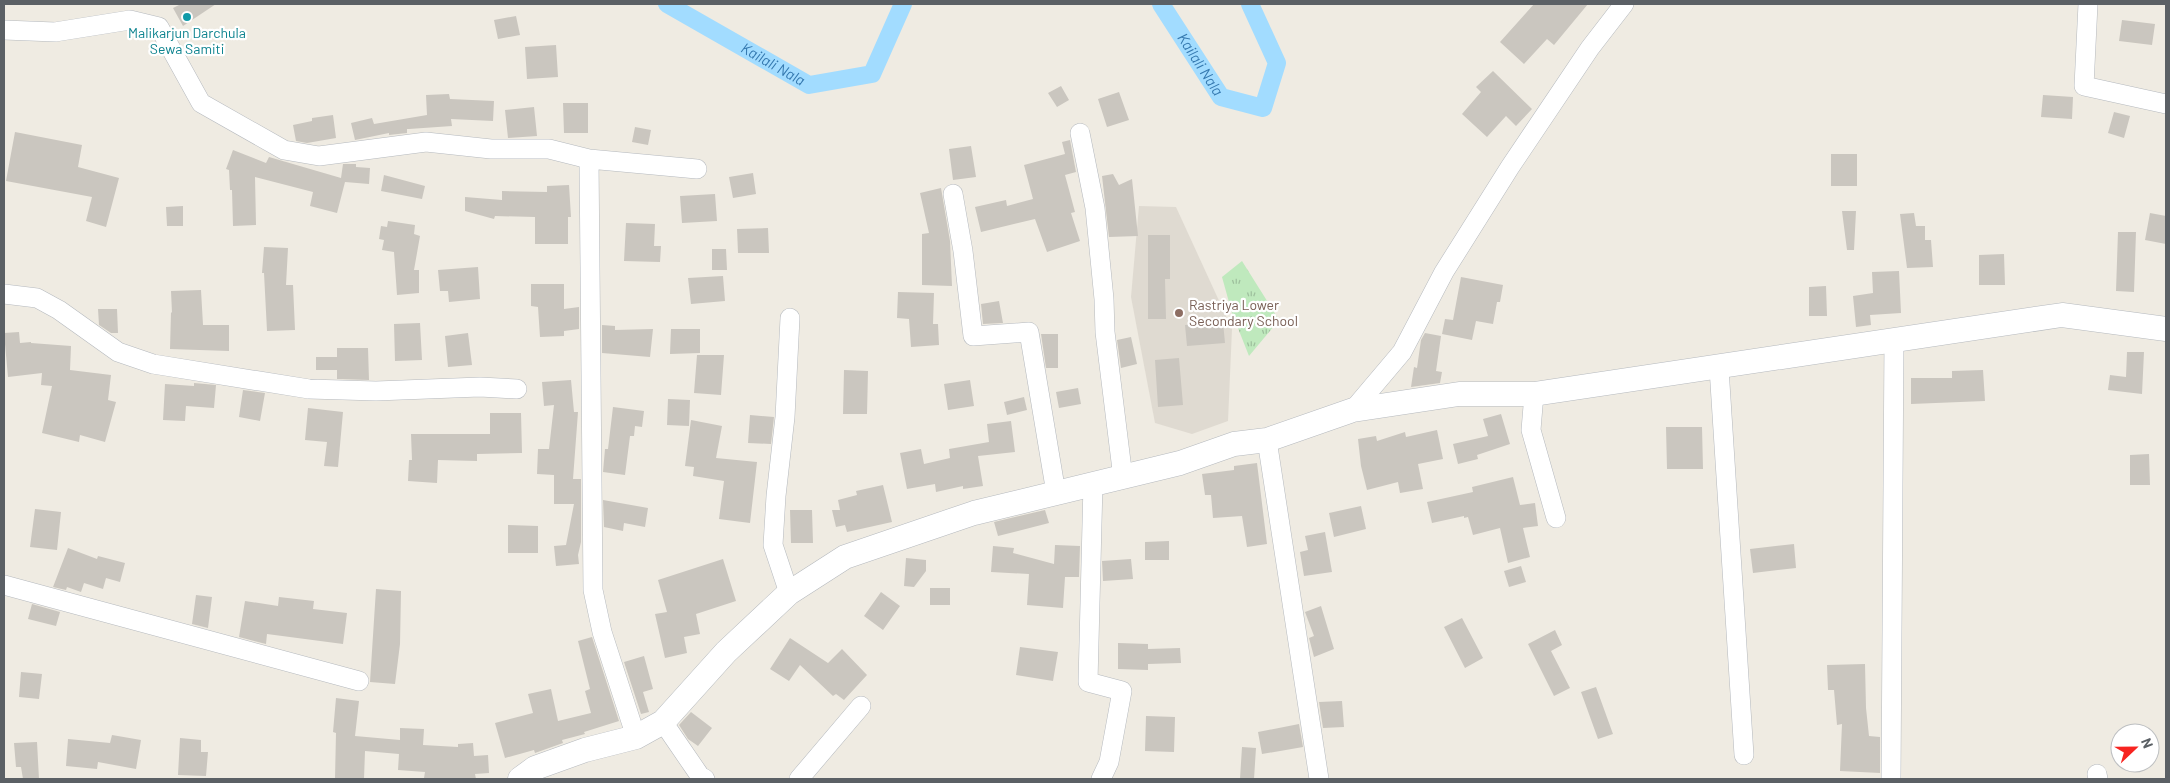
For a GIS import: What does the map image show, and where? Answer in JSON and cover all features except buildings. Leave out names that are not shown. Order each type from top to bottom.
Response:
[{"type":"street","points":[[1353,410],[1402,352],[1444,272],[1505,175],[1590,48],[1624,4]]},
{"type":"street","points":[[2088,4],[2084,86],[2166,104]]},
{"type":"street","points":[[4,30],[55,32],[130,20],[159,27],[201,103],[284,150],[319,156],[426,142],[491,150],[549,149],[589,159],[697,169]]},
{"type":"street","points":[[1080,133],[1095,208],[1104,299],[1105,332],[1123,478]]},
{"type":"street","points":[[589,159],[594,590],[602,632],[636,737]]},
{"type":"street","points":[[953,194],[963,252],[973,336],[1029,332],[1056,493]]},
{"type":"street","points":[[4,294],[37,298],[59,310],[118,352],[153,364],[309,389],[376,391],[480,387],[517,389]]},
{"type":"street","points":[[520,779],[535,768],[585,750],[636,737],[663,722],[726,652],[790,593],[845,557],[974,513],[1180,463],[1234,444],[1267,440],[1353,410],[1458,394],[1534,394],[1719,368],[1894,339],[2062,315],[2166,329]]},
{"type":"street","points":[[790,318],[785,417],[776,496],[773,545],[790,593]]},
{"type":"street","points":[[1891,779],[1894,339]]},
{"type":"street","points":[[1719,368],[1744,755]]},
{"type":"street","points":[[1534,394],[1531,430],[1556,518]]},
{"type":"street","points":[[1267,440],[1319,779]]},
{"type":"street","points":[[1093,484],[1088,682],[1122,691],[1110,762],[1102,779]]},
{"type":"street","points":[[4,585],[359,681]]},
{"type":"street","points":[[799,779],[861,706]]},
{"type":"street","points":[[663,722],[700,776],[705,779]]},
{"type":"shaded area","name":"Rastriya Lower Secondary School","points":[[1139,206],[1176,207],[1232,329],[1228,421],[1192,434],[1155,423],[1131,297]]},
{"type":"green space","points":[[1242,261],[1279,320],[1249,356],[1232,313],[1222,277]]},
{"type":"waterway","name":"Kailali Nala","points":[[667,4],[809,85],[872,74],[903,4]]},
{"type":"waterway","name":"Kailali Nala","points":[[1161,4],[1221,97],[1263,108],[1277,63],[1250,4]]},
{"type":"place","name":"Malikarjun Darchula Sewa Samiti","points":[[187,17]]},
{"type":"place","name":"Rastriya Lower Secondary School","points":[[1179,313]]}]
